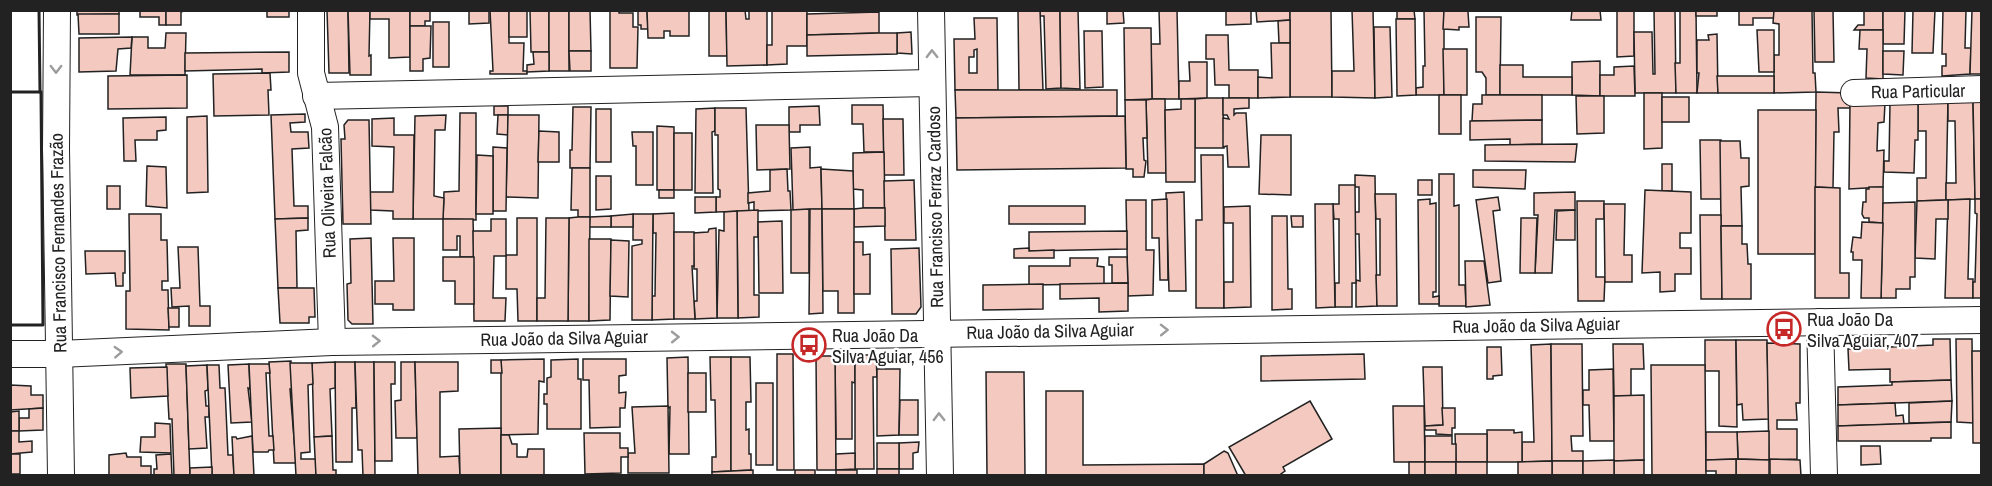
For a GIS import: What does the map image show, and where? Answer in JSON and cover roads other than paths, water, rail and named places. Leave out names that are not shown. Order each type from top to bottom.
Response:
[{"type":"street","name":"Rua Francisco Fernandes Frazão","points":[[57,10],[56,148],[62,476]]},
{"type":"street","name":"Rua Oliveira Falcão","points":[[311,10],[311,73],[325,127],[332,342]]},
{"type":"street","name":"Rua Francisco Ferraz Cardoso","points":[[931,10],[940,476]]},
{"type":"street","points":[[316,96],[932,82]]},
{"type":"street","name":"Rua Particular","points":[[1854,93],[1982,89]]},
{"type":"street","name":"Rua João da Silva Aguiar","points":[[10,354],[59,354],[332,342],[1982,320]]},
{"type":"street","points":[[1820,322],[1824,476]]},
{"type":"place","name":"Rua João Da Silva Aguiar, 407","points":[[1784,329]]},
{"type":"place","name":"Rua João Da Silva Aguiar, 456","points":[[809,345]]}]
